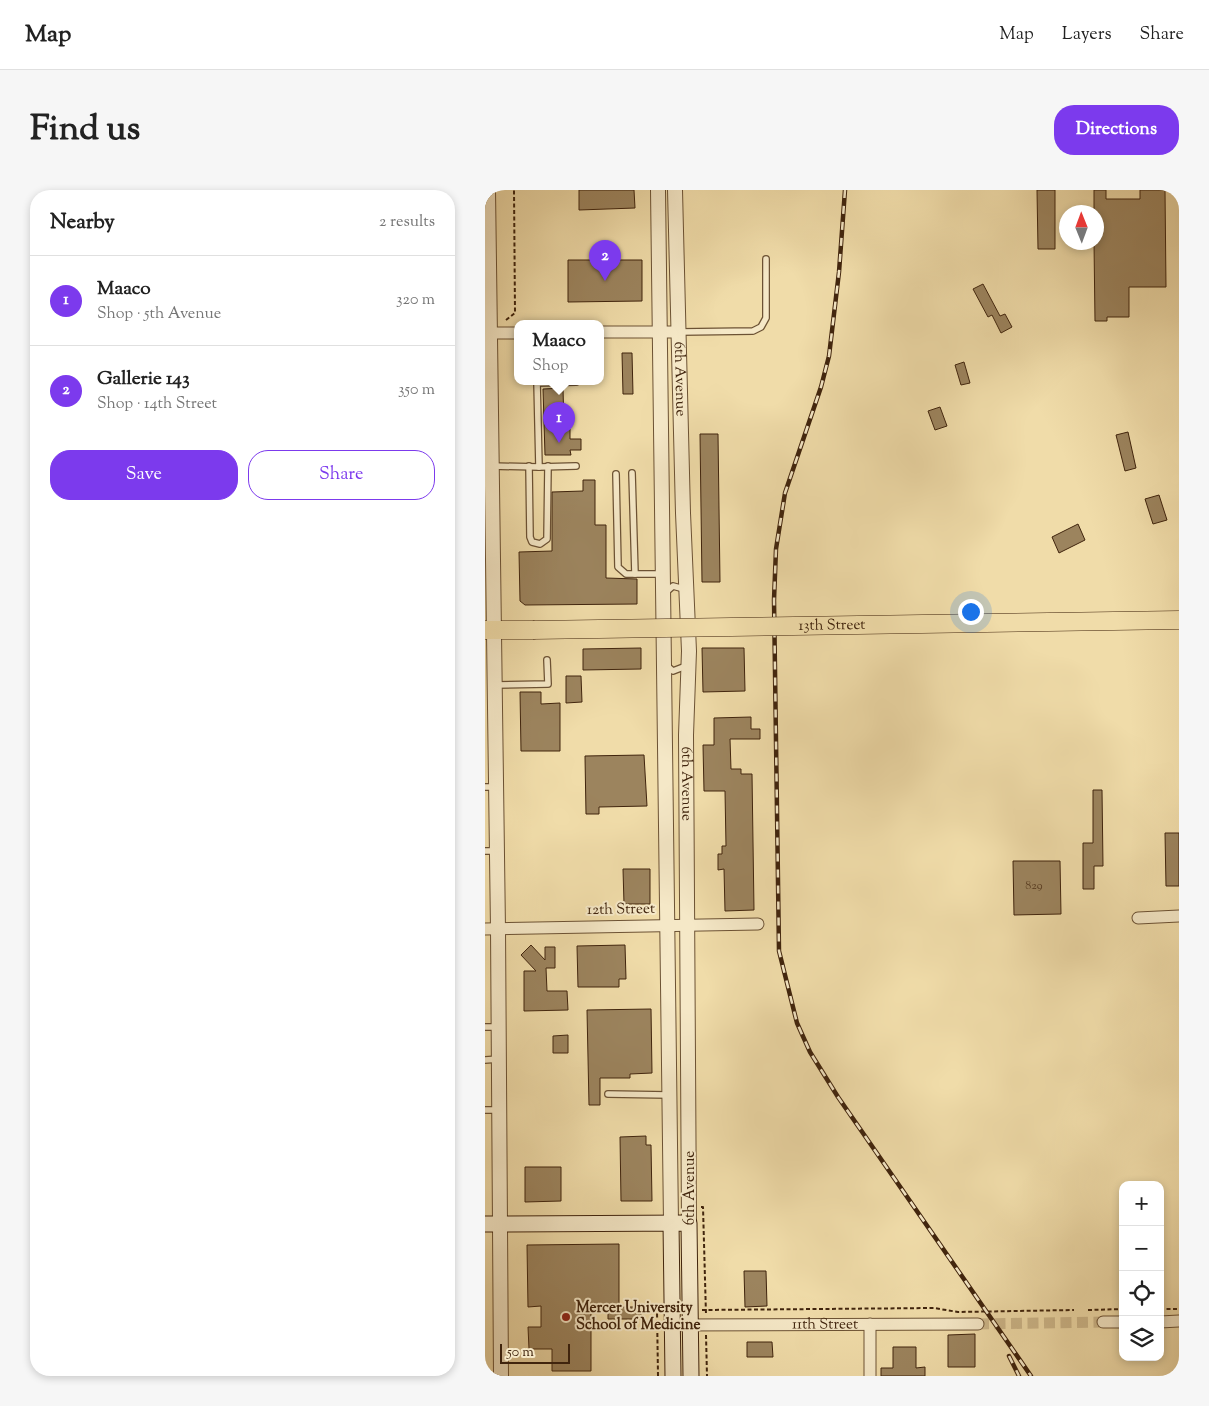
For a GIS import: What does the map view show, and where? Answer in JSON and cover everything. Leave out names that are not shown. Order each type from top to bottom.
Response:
[{"type":"main road","name":"13th Street","points":[[489,630],[1179,620]]},
{"type":"main road","points":[[492,1224],[689,1222]]},
{"type":"main road","name":"6th Avenue","points":[[689,1222],[691,1376]]},
{"type":"main road","name":"6th Avenue","points":[[671,1223],[673,1376]]},
{"type":"street","points":[[488,190],[486,263],[491,681],[492,1224],[501,1376]]},
{"type":"street","name":"6th Avenue","points":[[658,190],[669,924],[671,1223]]},
{"type":"street","name":"6th Avenue","points":[[675,190],[683,540],[688,592],[686,735],[689,1222]]},
{"type":"street","points":[[487,333],[514,332]]},
{"type":"street","points":[[604,332],[678,332]]},
{"type":"street","points":[[1138,918],[1179,916]]},
{"type":"street","name":"12th Street","points":[[492,929],[669,924],[758,924]]},
{"type":"street","points":[[1164,1322],[1179,1321]]},
{"type":"street","points":[[1103,1322],[1119,1322]]},
{"type":"street","points":[[870,1324],[870,1376]]},
{"type":"street","name":"11th Street","points":[[673,1325],[978,1324]]},
{"type":"lane","points":[[678,332],[753,331],[761,327],[766,318],[765,259]]},
{"type":"lane","points":[[537,385],[539,467]]},
{"type":"lane","points":[[489,459],[539,467],[576,466]]},
{"type":"lane","points":[[529,466],[530,537],[532,542],[540,544],[547,539],[548,466]]},
{"type":"lane","points":[[616,474],[618,567],[626,574],[664,574]]},
{"type":"lane","points":[[632,474],[635,574]]},
{"type":"lane","points":[[664,594],[668,588],[677,586],[688,592]]},
{"type":"lane","points":[[491,681],[548,684],[547,660]]},
{"type":"lane","points":[[665,664],[673,671],[683,669],[688,664]]},
{"type":"lane","points":[[608,1094],[671,1095]]},
{"type":"path","points":[[506,320],[515,313],[514,190]]},
{"type":"path","points":[[1164,1309],[1179,1308]]},
{"type":"path","points":[[1088,1310],[1119,1310]]},
{"type":"building","points":[[579,190],[634,190],[635,208],[579,210]]},
{"type":"building","points":[[1037,190],[1055,190],[1055,249],[1038,249]]},
{"type":"building","points":[[1094,190],[1106,190],[1106,199],[1140,199],[1140,190],[1165,190],[1166,287],[1129,287],[1129,317],[1107,317],[1107,321],[1095,321],[1094,250],[1104,250],[1104,205],[1094,205]]},
{"type":"building","points":[[568,260],[642,260],[642,301],[568,302]]},
{"type":"building","points":[[983,284],[1000,316],[1005,314],[1012,327],[1001,333],[992,315],[988,317],[973,289]]},
{"type":"building","points":[[622,353],[632,353],[633,394],[623,394]]},
{"type":"building","points":[[964,362],[970,383],[961,385],[955,365]]},
{"type":"building","points":[[563,388],[564,429],[570,429],[570,439],[581,439],[581,450],[570,450],[571,455],[545,455],[543,389]]},
{"type":"building","points":[[940,407],[947,426],[935,430],[928,411]]},
{"type":"building","points":[[1128,432],[1136,468],[1125,471],[1116,435]]},
{"type":"building","points":[[700,434],[718,434],[720,582],[702,582]]},
{"type":"building","points":[[583,480],[595,480],[595,525],[606,525],[606,578],[637,579],[637,604],[525,605],[520,601],[519,552],[552,551],[552,492],[583,491]]},
{"type":"building","points":[[1159,495],[1167,520],[1153,524],[1145,499]]},
{"type":"building","points":[[1078,524],[1085,540],[1059,553],[1052,537]]},
{"type":"building","points":[[641,648],[641,669],[583,670],[583,649]]},
{"type":"building","points":[[702,648],[744,648],[745,691],[703,692]]},
{"type":"building","points":[[566,676],[581,676],[582,702],[566,703]]},
{"type":"building","points":[[520,692],[541,692],[541,704],[560,703],[560,751],[521,751]]},
{"type":"building","points":[[751,717],[751,729],[760,729],[760,739],[730,739],[731,769],[741,769],[741,774],[752,774],[754,910],[725,911],[724,869],[718,870],[718,854],[722,854],[722,846],[726,846],[725,791],[704,791],[703,745],[714,745],[714,718]]},
{"type":"building","points":[[644,755],[647,806],[599,807],[599,814],[586,814],[585,756]]},
{"type":"building","points":[[1093,790],[1102,790],[1103,866],[1094,866],[1094,889],[1083,889],[1083,843],[1093,843]]},
{"type":"building","points":[[1165,833],[1179,833],[1179,886],[1166,886]]},
{"type":"building","points":[[1013,861],[1060,861],[1061,914],[1014,915]]},
{"type":"building","points":[[623,869],[650,869],[650,904],[624,904]]},
{"type":"building","points":[[531,945],[545,960],[545,947],[555,947],[555,968],[546,968],[547,991],[567,991],[568,1010],[524,1011],[524,971],[536,971],[521,955]]},
{"type":"building","points":[[625,945],[626,979],[619,979],[619,987],[578,987],[577,946]]},
{"type":"building","points":[[651,1009],[652,1073],[630,1074],[630,1078],[600,1078],[600,1105],[589,1105],[587,1010]]},
{"type":"building","points":[[568,1035],[568,1053],[553,1053],[553,1036]]},
{"type":"building","points":[[646,1136],[646,1145],[651,1145],[652,1201],[621,1201],[620,1137]]},
{"type":"building","points":[[525,1167],[561,1167],[561,1201],[525,1202]]},
{"type":"building","name":"Mercer University School of Medicine","points":[[619,1244],[619,1307],[641,1307],[641,1319],[608,1319],[608,1306],[591,1306],[591,1371],[552,1371],[552,1349],[529,1349],[528,1327],[541,1327],[541,1306],[528,1307],[527,1245]]},
{"type":"building","points":[[744,1271],[766,1271],[767,1306],[745,1307]]},
{"type":"building","points":[[975,1334],[975,1367],[948,1367],[948,1335]]},
{"type":"building","points":[[747,1342],[772,1342],[773,1357],[747,1357]]},
{"type":"building","points":[[893,1347],[916,1347],[916,1368],[925,1367],[925,1376],[881,1376],[881,1368],[893,1368]]},
{"type":"tunnel","points":[[978,1324],[1103,1322]]},
{"type":"railway","points":[[845,190],[839,272],[829,356],[821,387],[785,493],[776,549],[774,600],[779,951],[797,1023],[810,1052],[838,1097],[1031,1376]]},
{"type":"railway","points":[[1009,1356],[1019,1376]]},
{"type":"place","name":"Gallerie 143","points":[[605,281]]},
{"type":"place","name":"Maaco","points":[[559,443]]},
{"type":"place","name":"Mercer University School of Medicine","points":[[566,1317]]}]
